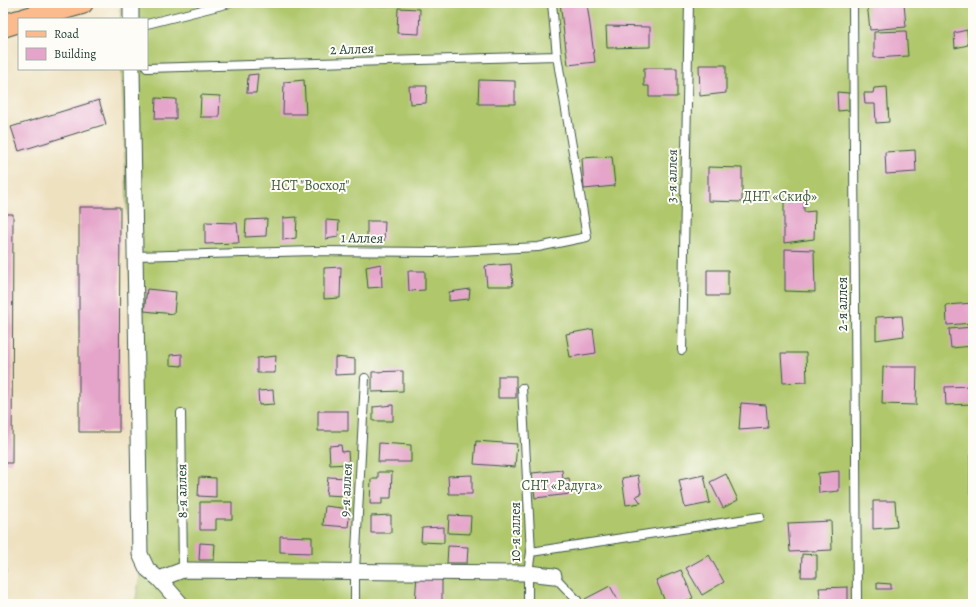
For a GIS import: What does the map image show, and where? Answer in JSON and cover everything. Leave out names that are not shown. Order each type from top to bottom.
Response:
[{"type":"main road","points":[[30,18],[82,3]]},
{"type":"main road","points":[[3,26],[18,21]]},
{"type":"street","points":[[131,3],[131,18]]},
{"type":"street","points":[[132,70],[140,554],[147,569],[159,579],[181,604]]},
{"type":"street","points":[[159,579],[183,570],[528,573],[554,576]]},
{"type":"lane","points":[[148,24],[230,3]]},
{"type":"lane","points":[[552,3],[557,56]]},
{"type":"lane","name":"3-я аллея","points":[[682,350],[689,3]]},
{"type":"lane","name":"2-я аллея","points":[[853,3],[857,604]]},
{"type":"lane","name":"2 Аллея","points":[[148,68],[557,56]]},
{"type":"lane","name":"1 Аллея","points":[[136,256],[315,250],[436,252],[538,247],[587,237],[557,56]]},
{"type":"lane","name":"9-я аллея","points":[[355,604],[355,571],[365,378]]},
{"type":"lane","name":"10-я аллея","points":[[522,388],[531,552],[528,573],[528,604]]},
{"type":"lane","name":"8-я аллея","points":[[181,413],[183,570]]},
{"type":"lane","points":[[531,552],[760,517]]},
{"type":"lane","points":[[554,576],[579,604]]},
{"type":"green space","points":[[137,3],[973,3],[973,604],[135,604],[141,570],[122,70],[148,70],[148,18],[121,18],[120,8]]},
{"type":"building","points":[[560,3],[587,3],[595,62],[568,65]]},
{"type":"building","points":[[867,3],[904,3],[906,27],[870,30]]},
{"type":"building","points":[[398,8],[420,9],[419,34],[397,33]]},
{"type":"building","points":[[606,26],[650,27],[650,47],[607,48]]},
{"type":"building","points":[[967,30],[968,45],[955,48],[954,33]]},
{"type":"building","points":[[906,31],[908,56],[874,58],[874,32]]},
{"type":"building","points":[[699,65],[726,65],[726,93],[700,96]]},
{"type":"building","points":[[644,68],[677,68],[677,97],[649,97],[649,86],[644,86]]},
{"type":"building","points":[[258,74],[256,93],[247,93],[248,75]]},
{"type":"building","points":[[304,80],[306,114],[283,114],[284,82]]},
{"type":"building","points":[[479,80],[515,81],[515,104],[478,104]]},
{"type":"building","points":[[409,86],[427,86],[426,103],[410,104]]},
{"type":"building","points":[[887,87],[889,122],[876,123],[875,104],[865,104],[864,93],[873,93],[874,88]]},
{"type":"building","points":[[837,92],[849,93],[849,110],[838,111]]},
{"type":"building","points":[[201,95],[220,96],[219,117],[200,117]]},
{"type":"building","points":[[156,98],[176,99],[176,119],[155,119]]},
{"type":"building","points":[[99,100],[106,124],[19,151],[11,127]]},
{"type":"building","points":[[915,150],[916,172],[886,174],[885,152]]},
{"type":"building","points":[[612,156],[615,186],[584,189],[582,158]]},
{"type":"building","points":[[708,167],[742,168],[742,202],[708,201]]},
{"type":"building","points":[[804,199],[804,212],[815,211],[814,239],[784,243],[784,201]]},
{"type":"building","points":[[79,207],[120,207],[119,432],[79,432]]},
{"type":"building","points":[[3,214],[13,214],[12,463],[3,463]]},
{"type":"building","points":[[297,217],[296,238],[283,240],[283,218]]},
{"type":"building","points":[[267,219],[266,236],[245,237],[246,220]]},
{"type":"building","points":[[326,220],[339,221],[338,237],[326,239]]},
{"type":"building","points":[[367,221],[385,221],[384,241],[367,240]]},
{"type":"building","points":[[205,222],[237,223],[239,243],[205,244]]},
{"type":"building","points":[[785,249],[814,250],[815,292],[785,291]]},
{"type":"building","points":[[381,264],[382,287],[368,288],[366,267]]},
{"type":"building","points":[[511,264],[513,286],[487,286],[485,266]]},
{"type":"building","points":[[341,267],[340,298],[324,299],[324,268]]},
{"type":"building","points":[[707,270],[728,270],[728,296],[707,296]]},
{"type":"building","points":[[408,271],[425,271],[425,290],[409,291]]},
{"type":"building","points":[[147,289],[176,292],[174,314],[144,311]]},
{"type":"building","points":[[470,289],[469,299],[449,301],[449,292]]},
{"type":"building","points":[[973,303],[973,323],[947,325],[946,305]]},
{"type":"building","points":[[902,316],[904,336],[876,340],[876,317]]},
{"type":"building","points":[[973,327],[973,346],[951,348],[949,329]]},
{"type":"building","points":[[593,329],[596,353],[570,357],[566,334]]},
{"type":"building","points":[[781,353],[806,353],[807,382],[783,383]]},
{"type":"building","points":[[182,354],[182,366],[170,365],[170,355]]},
{"type":"building","points":[[276,356],[275,373],[257,373],[257,358]]},
{"type":"building","points":[[335,357],[355,359],[355,374],[335,375]]},
{"type":"building","points":[[883,367],[917,367],[916,405],[882,404]]},
{"type":"building","points":[[403,371],[403,391],[372,392],[372,372]]},
{"type":"building","points":[[498,376],[516,376],[516,398],[498,398]]},
{"type":"building","points":[[973,386],[973,404],[946,405],[945,387]]},
{"type":"building","points":[[273,390],[274,404],[259,405],[258,391]]},
{"type":"building","points":[[741,403],[766,405],[768,428],[739,430]]},
{"type":"building","points":[[393,405],[393,421],[373,421],[373,407]]},
{"type":"building","points":[[318,411],[348,411],[348,431],[318,431]]},
{"type":"building","points":[[476,441],[517,444],[515,467],[474,464]]},
{"type":"building","points":[[379,443],[411,445],[411,462],[378,462]]},
{"type":"building","points":[[341,445],[342,452],[348,451],[349,464],[330,465],[329,446]]},
{"type":"building","points":[[970,456],[973,456],[973,494],[970,494]]},
{"type":"building","points":[[562,470],[563,479],[569,478],[571,494],[535,498],[532,473]]},
{"type":"building","points":[[839,471],[839,491],[819,493],[818,473]]},
{"type":"building","points":[[378,472],[392,472],[391,498],[382,498],[382,504],[370,504],[371,479],[378,479]]},
{"type":"building","points":[[726,474],[738,500],[723,508],[710,482]]},
{"type":"building","points":[[472,475],[472,494],[449,494],[448,476]]},
{"type":"building","points":[[638,475],[641,494],[636,496],[641,503],[626,505],[622,478]]},
{"type":"building","points":[[704,475],[710,503],[685,508],[679,480]]},
{"type":"building","points":[[199,477],[216,478],[216,497],[198,496]]},
{"type":"building","points":[[328,477],[348,478],[346,496],[326,495]]},
{"type":"building","points":[[873,501],[895,501],[897,527],[873,529]]},
{"type":"building","points":[[200,502],[232,502],[232,519],[216,519],[216,530],[200,530]]},
{"type":"building","points":[[325,506],[350,509],[348,527],[323,525]]},
{"type":"building","points":[[391,515],[391,533],[371,533],[371,516]]},
{"type":"building","points":[[449,515],[471,516],[470,534],[448,533]]},
{"type":"building","points":[[831,521],[832,550],[790,552],[788,523]]},
{"type":"building","points":[[444,527],[444,543],[421,542],[422,528]]},
{"type":"building","points":[[280,536],[312,537],[312,553],[280,552]]},
{"type":"building","points":[[200,543],[215,544],[214,560],[199,560]]},
{"type":"building","points":[[448,546],[468,547],[467,563],[447,563]]},
{"type":"building","points":[[802,554],[817,555],[817,577],[801,577]]},
{"type":"building","points":[[709,555],[724,582],[702,595],[686,568]]},
{"type":"building","points":[[968,559],[973,559],[973,585],[970,585]]},
{"type":"building","points":[[3,568],[6,569],[4,584],[3,584]]},
{"type":"building","points":[[681,570],[693,598],[679,604],[666,604],[656,580]]},
{"type":"building","points":[[417,573],[442,574],[442,604],[415,604]]},
{"type":"building","points":[[877,583],[891,584],[891,589],[877,589]]},
{"type":"building","points":[[610,586],[620,604],[587,604],[585,599]]},
{"type":"building","points":[[848,587],[848,604],[821,604],[819,588]]},
{"type":"park label","name":"НСТ \"Восход\"","points":[[310,185]]},
{"type":"park label","name":"ДНТ «Скиф»","points":[[780,196]]},
{"type":"park label","name":"СНТ «Радуга»","points":[[562,485]]}]
